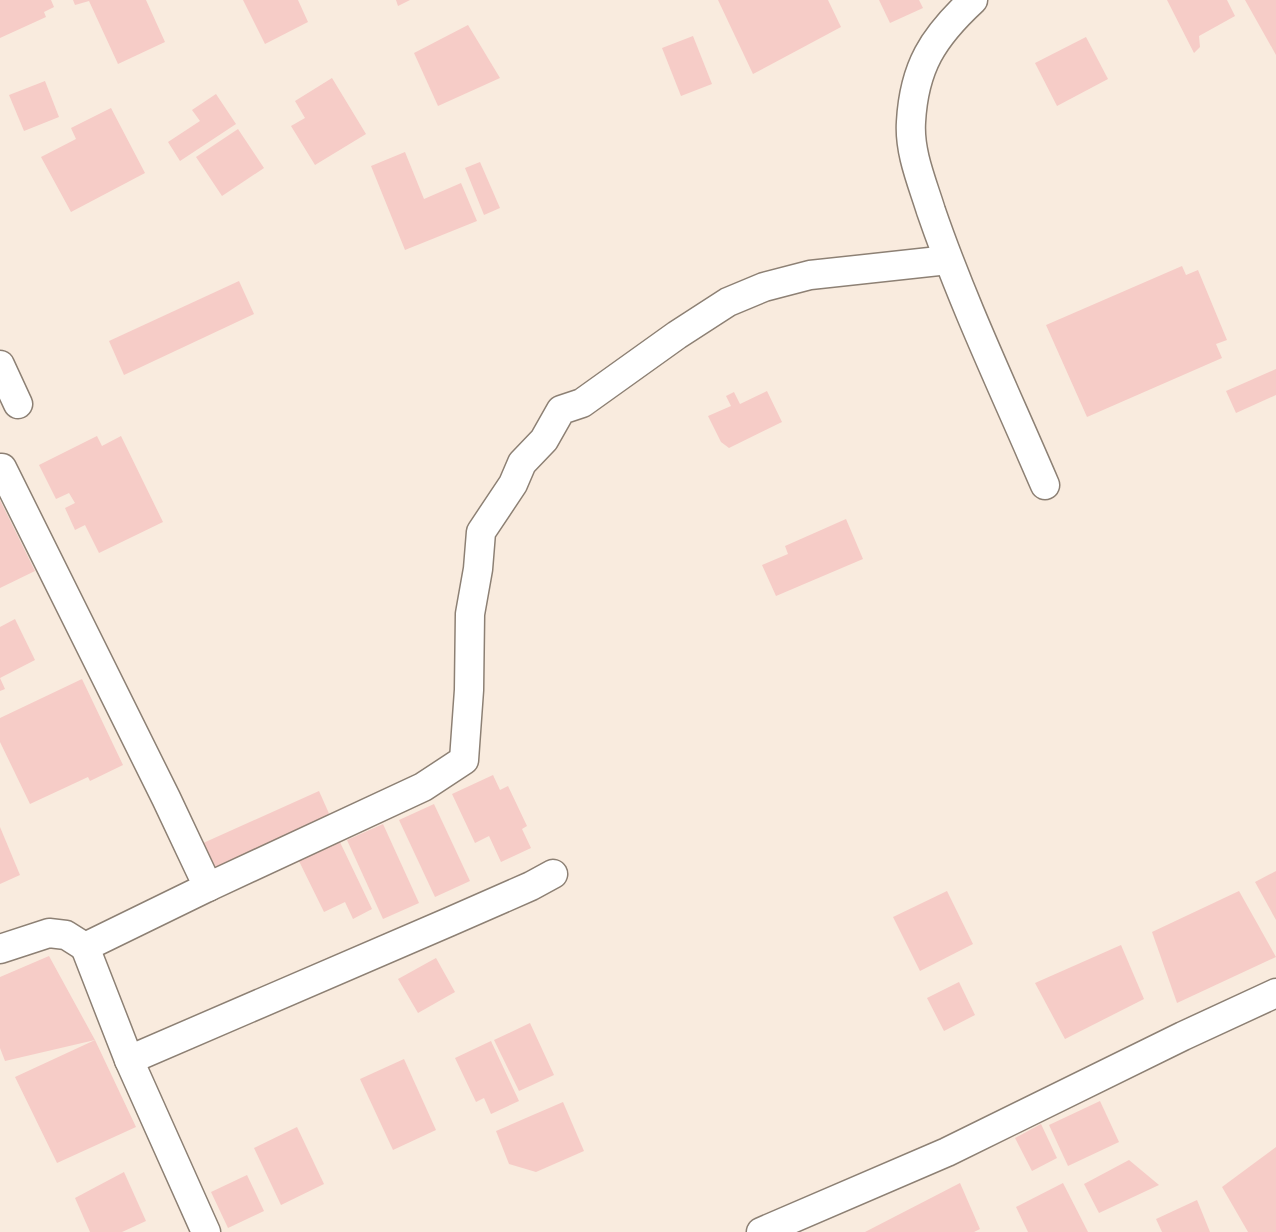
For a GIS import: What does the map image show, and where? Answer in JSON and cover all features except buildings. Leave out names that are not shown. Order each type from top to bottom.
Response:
[{"type":"street","points":[[973,0],[948,23],[928,53],[915,88],[910,124],[914,161],[948,260],[1045,485]]},
{"type":"street","points":[[85,947],[423,787],[464,760],[469,690],[470,614],[478,569],[481,532],[513,484],[522,463],[544,440],[561,410],[582,403],[677,335],[728,302],[764,287],[810,275],[948,260]]},
{"type":"street","points":[[0,364],[18,404]]},
{"type":"street","points":[[2,468],[208,887]]},
{"type":"street","points":[[129,1060],[459,918],[553,874]]},
{"type":"street","points":[[0,949],[49,933],[66,935],[85,947],[129,1060],[206,1232]]},
{"type":"street","points":[[762,1232],[947,1152],[1276,993]]}]
